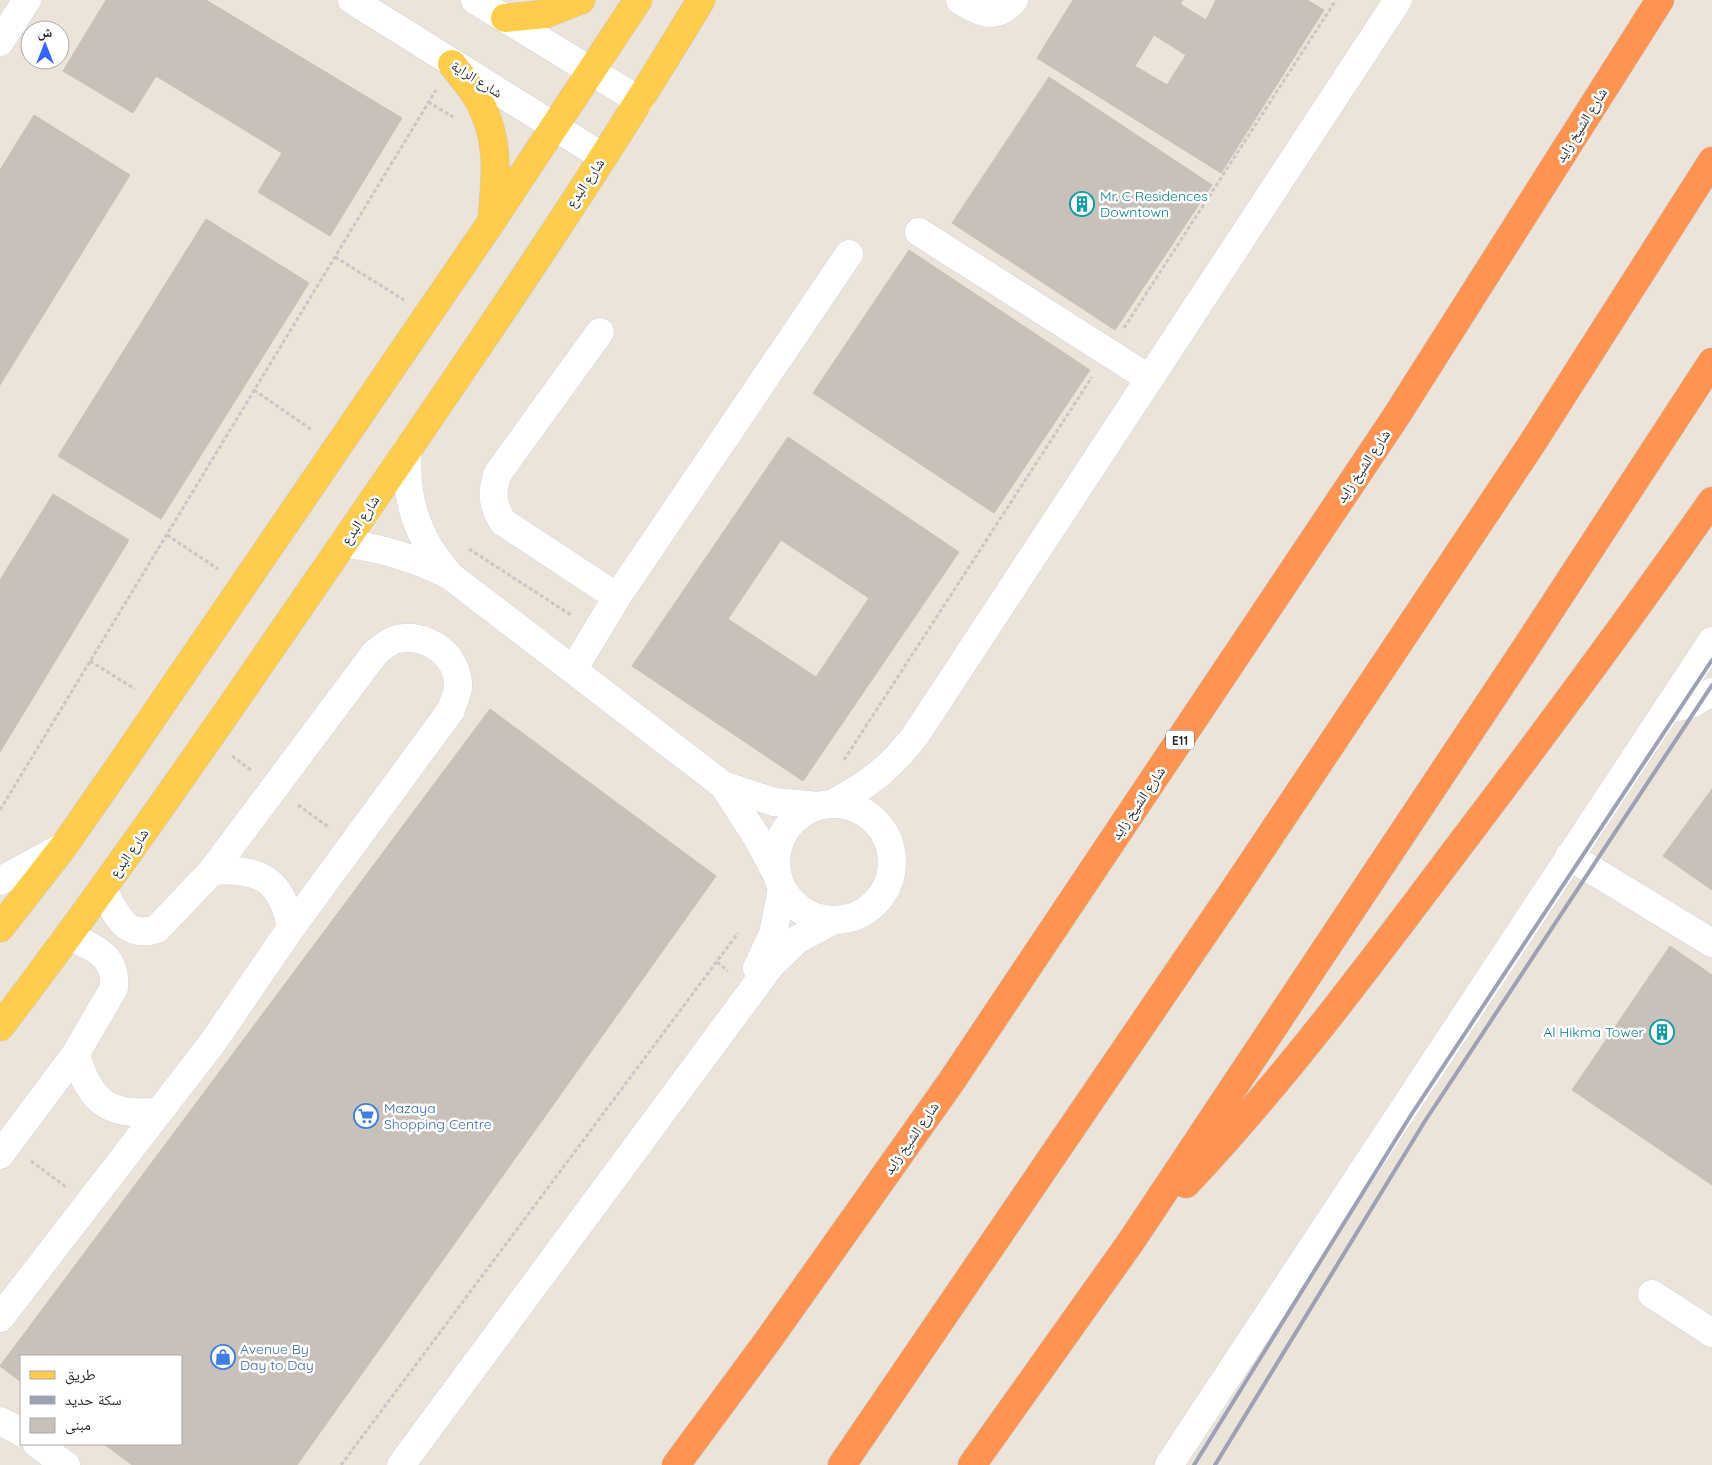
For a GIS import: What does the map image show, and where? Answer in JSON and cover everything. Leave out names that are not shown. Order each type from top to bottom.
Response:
[{"type":"highway","name":"شارع الشيخ زايد","points":[[676,1465],[769,1339],[951,1082],[1395,418],[1660,0]]},
{"type":"highway","points":[[842,1465],[1236,887],[1533,442],[1712,161]]},
{"type":"highway","points":[[972,1465],[1130,1243],[1530,641],[1712,362]]},
{"type":"highway","points":[[1130,1243],[1248,1114],[1360,979],[1590,673],[1712,501]]},
{"type":"main road","points":[[505,18],[545,14],[582,0]]},
{"type":"main road","points":[[0,928],[64,846],[161,706],[492,222],[638,0]]},
{"type":"main road","name":"شارع البدع","points":[[0,1027],[103,890],[408,450],[640,101],[701,0]]},
{"type":"main road","points":[[452,64],[478,99],[488,119],[494,142],[497,161],[492,222]]},
{"type":"street","points":[[0,42],[27,0]]},
{"type":"street","name":"شارع الراية","points":[[352,0],[603,157]]},
{"type":"street","points":[[475,0],[640,101]]},
{"type":"street","points":[[960,0],[986,14],[1002,10],[1014,0]]},
{"type":"street","points":[[738,1011],[773,934],[779,882],[778,845],[784,831],[793,820],[805,811],[855,792],[878,776],[898,758],[915,736],[1398,0]]},
{"type":"street","points":[[919,232],[1150,379]]},
{"type":"street","points":[[573,670],[617,597],[849,254]]},
{"type":"street","points":[[600,332],[498,472],[493,498],[496,510],[503,522],[617,597]]},
{"type":"street","points":[[408,450],[408,488],[418,526],[426,544],[449,575]]},
{"type":"street","points":[[343,543],[398,554],[425,563],[449,575],[723,785],[774,802],[853,808],[873,819],[883,831],[889,845],[892,860],[885,890],[876,902],[857,915],[834,920],[788,947],[771,965],[401,1465]]},
{"type":"street","points":[[0,1318],[212,1042],[292,928],[451,710],[458,687],[454,665],[439,647],[417,638],[394,640],[375,653],[212,872],[157,930],[147,933],[136,932],[126,926],[118,918],[103,890]]},
{"type":"street","points":[[1168,1465],[1712,641]]},
{"type":"street","points":[[1666,710],[1691,704],[1712,692]]},
{"type":"street","points":[[723,785],[758,839],[779,882],[792,902],[804,912],[818,918],[834,920]]},
{"type":"street","points":[[0,881],[64,846]]},
{"type":"street","points":[[1569,856],[1712,943]]},
{"type":"street","points":[[212,872],[235,870],[257,875],[276,887],[287,906],[292,928]]},
{"type":"street","points":[[4,1150],[76,1053],[110,998],[114,988],[115,977],[107,958],[99,950],[69,936]]},
{"type":"street","points":[[76,1053],[82,1077],[95,1096],[114,1109],[129,1113],[137,1114],[160,1111]]},
{"type":"street","points":[[1652,1294],[1712,1334]]},
{"type":"street","points":[[0,1421],[20,1431]]},
{"type":"street","points":[[38,1445],[66,1465]]},
{"type":"path","points":[[842,764],[1336,0]]},
{"type":"path","points":[[0,810],[452,64]]},
{"type":"path","points":[[335,257],[428,314]]},
{"type":"path","points":[[254,390],[338,447]]},
{"type":"path","points":[[167,535],[243,586]]},
{"type":"path","points":[[449,575],[468,548],[596,632]]},
{"type":"path","points":[[90,662],[161,706]]},
{"type":"path","points":[[341,1465],[744,926]]},
{"type":"path","points":[[4,1150],[88,1204]]},
{"type":"building","points":[[106,0],[206,0],[402,118],[330,236],[258,192],[282,153],[156,76],[133,113],[63,71],[70,70],[70,59]]},
{"type":"building","points":[[1073,0],[1183,0],[1180,4],[1206,20],[1216,0],[1307,0],[1324,10],[1221,173],[1037,58]],"holes":[[[1154,35],[1186,55],[1167,85],[1135,66]]]},
{"type":"building","name":"Mr. C Residences Downtown","points":[[1049,77],[1212,185],[1115,330],[952,223]]},
{"type":"building","points":[[34,115],[130,175],[0,385],[0,170]]},
{"type":"building","points":[[206,219],[309,283],[161,519],[58,456]]},
{"type":"building","points":[[909,250],[1090,370],[994,513],[813,393]]},
{"type":"building","points":[[788,437],[959,552],[803,781],[632,666]],"holes":[[[781,540],[869,598],[816,677],[728,619]]]},
{"type":"building","points":[[53,494],[129,540],[0,752],[0,580]]},
{"type":"building","name":"Mazaya Shopping Centre","points":[[490,709],[716,876],[297,1465],[132,1465],[105,1445],[182,1445],[182,1355],[20,1355],[20,1381],[0,1366]]},
{"type":"building","points":[[1712,789],[1712,890],[1663,856]]},
{"type":"building","name":"Al Hikma Tower","points":[[1670,946],[1712,975],[1712,1185],[1572,1090]]},
{"type":"railway","points":[[1194,1465],[1411,1115],[1712,660]]},
{"type":"railway","points":[[1215,1465],[1425,1121],[1712,685]]},
{"type":"place","name":"Mr. C Residences Downtown","points":[[1082,204]]},
{"type":"place","name":"Al Hikma Tower","points":[[1662,1032]]},
{"type":"place","name":"Mazaya Shopping Centre","points":[[366,1116]]},
{"type":"place","name":"Avenue By Day to Day","points":[[223,1357]]}]
